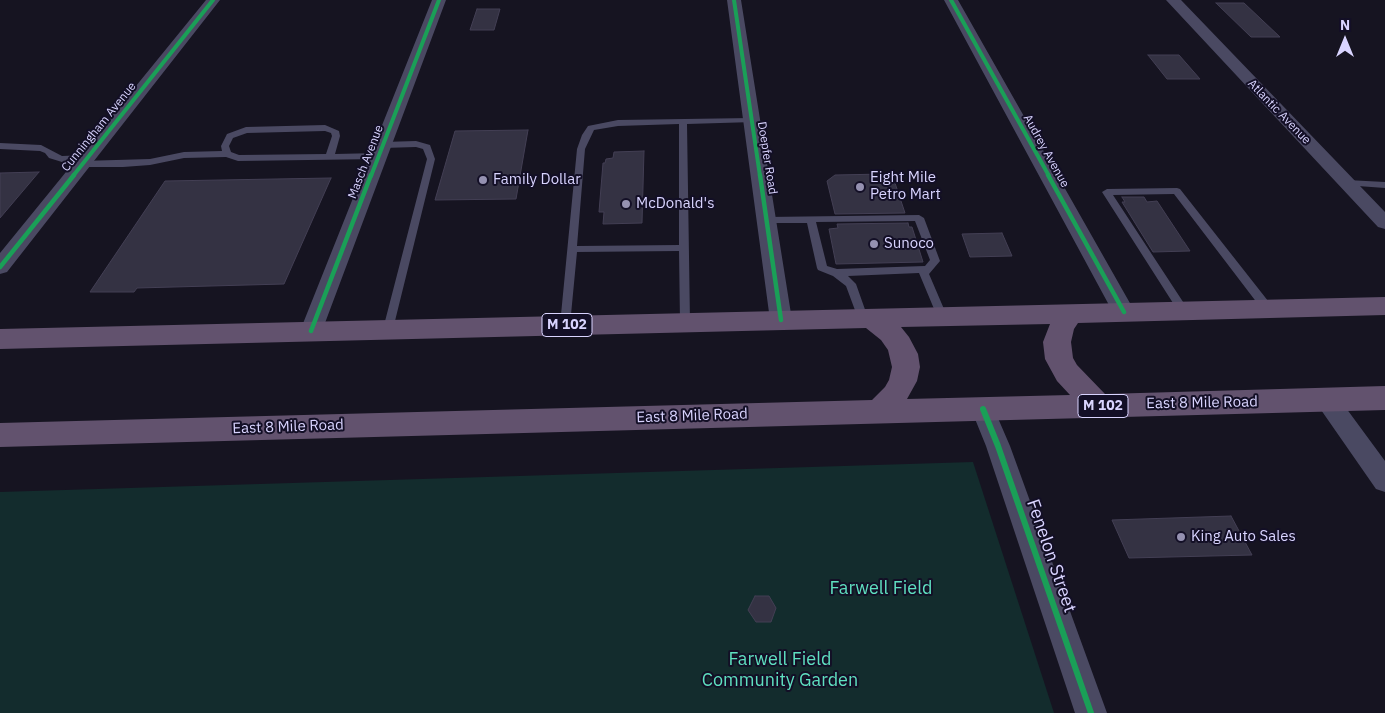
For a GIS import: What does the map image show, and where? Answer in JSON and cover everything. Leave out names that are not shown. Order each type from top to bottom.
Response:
[{"type":"highway","name":"M 102","points":[[0,339],[1385,306]]},
{"type":"highway","points":[[1071,313],[1061,327],[1057,342],[1059,359],[1074,380],[1099,406]]},
{"type":"highway","points":[[867,318],[890,333],[899,344],[904,354],[906,367],[903,381],[896,395],[879,411]]},
{"type":"highway","name":"East 8 Mile Road","points":[[0,435],[1385,398]]},
{"type":"street","name":"Cunningham Avenue","points":[[0,266],[213,0]]},
{"type":"street","name":"Masch Avenue","points":[[311,331],[439,0]]},
{"type":"street","name":"Doepfer Road","points":[[734,0],[781,320]]},
{"type":"street","name":"Audrey Avenue","points":[[951,0],[1124,312]]},
{"type":"street","name":"Atlantic Avenue","points":[[1173,0],[1385,223]]},
{"type":"street","points":[[1327,400],[1382,471]]},
{"type":"street","name":"Fenelon Street","points":[[983,409],[998,446],[1091,713]]},
{"type":"lane","points":[[564,325],[581,149],[586,135],[591,128],[618,123],[751,120]]},
{"type":"lane","points":[[684,122],[685,322]]},
{"type":"lane","points":[[227,154],[225,146],[230,136],[246,130],[325,128],[335,130],[336,136],[330,157]]},
{"type":"lane","points":[[0,146],[41,148],[48,151],[52,156],[62,159],[124,164],[150,162],[184,155],[227,154],[238,158],[330,157],[416,144],[427,146],[431,159],[388,329]]},
{"type":"lane","points":[[1347,183],[1385,185]]},
{"type":"lane","points":[[1184,310],[1107,192],[1177,191],[1268,308]]},
{"type":"lane","points":[[767,220],[919,218],[935,261],[924,273],[942,316]]},
{"type":"lane","points":[[811,220],[822,268],[837,273],[851,284],[867,318]]},
{"type":"lane","points":[[572,249],[684,248]]},
{"type":"lane","points":[[837,273],[928,269]]},
{"type":"green space","name":"Farwell Field","points":[[973,462],[1054,713],[0,713],[0,492]]},
{"type":"building","points":[[1216,3],[1244,3],[1280,37],[1251,37]]},
{"type":"building","points":[[477,9],[500,9],[494,30],[470,30]]},
{"type":"building","points":[[1148,55],[1179,55],[1200,79],[1167,79]]},
{"type":"building","points":[[528,130],[516,199],[435,200],[455,131]]},
{"type":"building","points":[[644,151],[642,223],[603,224],[604,212],[599,212],[603,163],[605,163],[606,159],[613,158],[614,152]]},
{"type":"building","points":[[39,172],[0,218],[0,173]]},
{"type":"building","points":[[884,174],[894,180],[905,213],[835,214],[827,181],[835,175]]},
{"type":"building","points":[[331,178],[284,284],[137,288],[134,292],[90,292],[165,181]]},
{"type":"building","points":[[1122,197],[1144,197],[1147,202],[1157,201],[1190,251],[1153,252],[1122,202],[1125,202]]},
{"type":"building","points":[[908,223],[909,227],[912,227],[923,262],[836,264],[829,229],[838,228],[837,224]]},
{"type":"building","points":[[1002,233],[1012,256],[970,257],[962,234]]},
{"type":"building","points":[[1231,516],[1252,555],[1129,558],[1112,520]]},
{"type":"building","points":[[755,596],[769,596],[776,608],[771,622],[756,622],[748,610]]},
{"type":"cycle path","points":[[0,267],[213,0]]},
{"type":"cycle path","points":[[311,331],[439,0]]},
{"type":"cycle path","points":[[734,0],[781,320]]},
{"type":"cycle path","points":[[951,0],[1124,312]]},
{"type":"cycle path","points":[[983,409],[998,446],[1091,713]]},
{"type":"place","name":"Family Dollar","points":[[483,180]]},
{"type":"place","name":"Eight Mile Petro Mart","points":[[860,187]]},
{"type":"place","name":"McDonald's","points":[[626,204]]},
{"type":"place","name":"Sunoco","points":[[874,244]]},
{"type":"place","name":"King Auto Sales","points":[[1181,537]]},
{"type":"park label","name":"Farwell Field Community Garden","points":[[780,670]]}]
